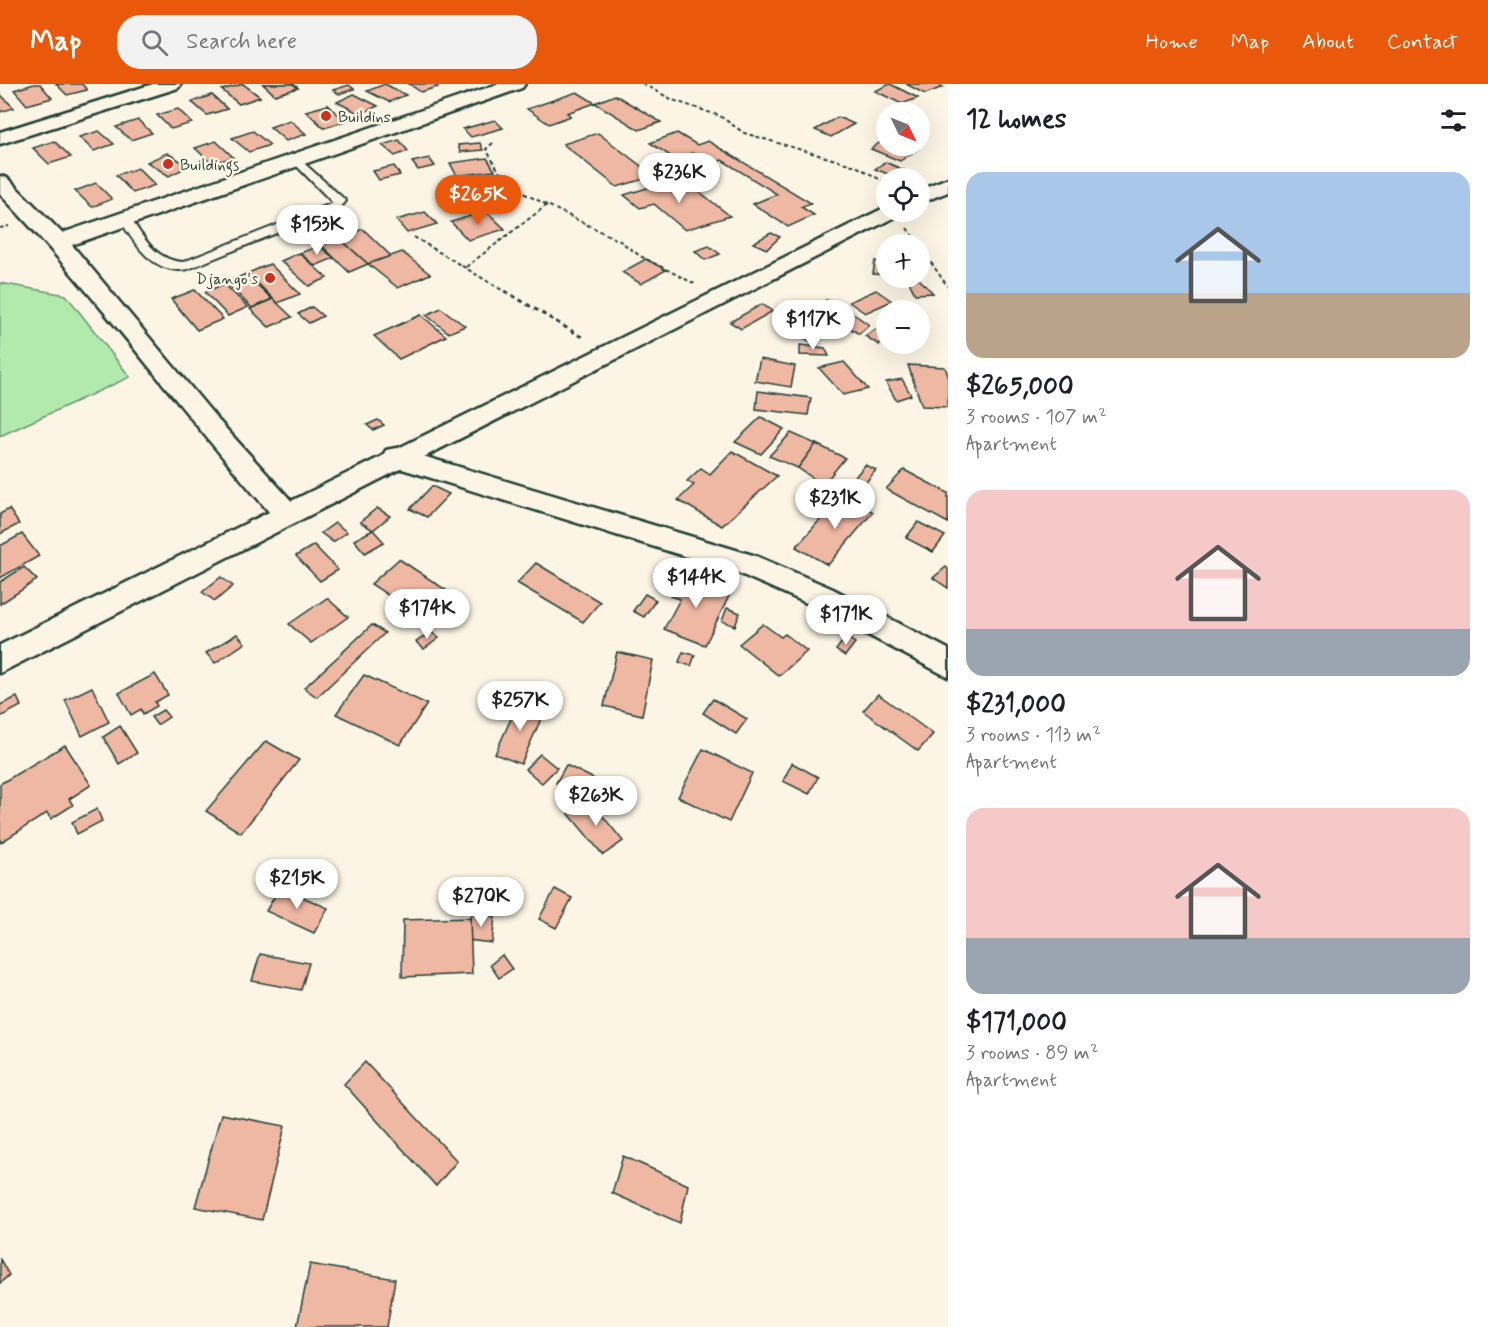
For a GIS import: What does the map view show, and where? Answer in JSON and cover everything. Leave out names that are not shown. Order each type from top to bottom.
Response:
[{"type":"street","points":[[0,138],[172,84]]},
{"type":"street","points":[[58,242],[516,84]]},
{"type":"street","points":[[0,182],[58,242],[210,427],[286,513]]},
{"type":"street","points":[[930,192],[948,184]]},
{"type":"street","points":[[0,660],[396,457],[722,298],[876,219]]},
{"type":"street","points":[[396,457],[746,564],[822,597],[948,664]]},
{"type":"lane","points":[[126,220],[145,250],[154,258],[162,264],[184,266],[337,205],[340,201],[297,160]]},
{"type":"path","points":[[643,84],[673,100],[720,116],[744,133],[856,166],[876,177]]},
{"type":"path","points":[[493,143],[486,148],[507,185],[620,241],[640,256],[722,298]]},
{"type":"path","points":[[465,267],[484,257],[524,221],[547,205]]},
{"type":"path","points":[[900,222],[948,287]]},
{"type":"path","points":[[414,237],[608,354]]},
{"type":"green space","points":[[0,283],[66,295],[130,377],[0,436]]},
{"type":"building","points":[[40,84],[52,98],[27,105],[14,90]]},
{"type":"building","points":[[56,84],[82,84],[87,90],[67,95]]},
{"type":"building","name":"Buildings","points":[[243,84],[260,97],[239,104],[222,90]]},
{"type":"building","name":"Buildings","points":[[243,84],[260,97],[239,104],[222,90]]},
{"type":"building","points":[[263,84],[293,84],[298,88],[275,95]]},
{"type":"building","points":[[263,84],[293,84],[298,88],[275,95]]},
{"type":"building","points":[[385,84],[406,95],[389,102],[367,91]]},
{"type":"building","points":[[409,84],[434,84],[438,87],[421,92]]},
{"type":"building","points":[[890,84],[918,98],[907,102],[898,102],[875,91]]},
{"type":"building","points":[[906,84],[938,84],[943,87],[925,94]]},
{"type":"building","points":[[349,85],[354,89],[339,94],[333,90]]},
{"type":"building","points":[[577,92],[595,103],[567,113],[571,116],[549,124],[527,109]]},
{"type":"building","points":[[0,94],[14,108],[0,112]]},
{"type":"building","points":[[354,94],[378,106],[360,114],[337,102]]},
{"type":"building","name":"Buildings","points":[[212,95],[227,109],[207,115],[192,102]]},
{"type":"building","name":"Buildings","points":[[212,95],[227,109],[207,115],[192,102]]},
{"type":"building","points":[[615,95],[661,122],[639,130],[595,103]]},
{"type":"building","name":"Buildins","points":[[328,105],[345,121],[324,128],[306,111]]},
{"type":"building","name":"Buildins","points":[[328,105],[345,121],[324,128],[306,111]]},
{"type":"building","name":"Buildings","points":[[178,109],[192,123],[171,129],[157,115]]},
{"type":"building","points":[[838,117],[854,124],[831,137],[815,130]]},
{"type":"building","name":"Buildings","points":[[138,120],[152,133],[131,140],[116,127]]},
{"type":"building","name":"Buildings","points":[[290,120],[306,134],[286,141],[270,127]]},
{"type":"building","points":[[495,120],[503,128],[471,137],[463,129]]},
{"type":"building","points":[[99,131],[114,144],[94,151],[79,137]]},
{"type":"building","name":"Buildings","points":[[253,131],[270,145],[249,152],[232,138]]},
{"type":"building","points":[[598,133],[654,176],[617,187],[563,144]]},
{"type":"building","points":[[677,133],[697,145],[708,141],[811,203],[801,207],[814,215],[788,227],[753,204],[777,194],[722,160],[711,165],[692,153],[675,159],[650,143]]},
{"type":"building","points":[[399,140],[408,151],[395,156],[382,145]]},
{"type":"building","points":[[54,141],[71,157],[49,164],[33,148]]},
{"type":"building","name":"Buildings","points":[[216,141],[233,157],[212,164],[195,148]]},
{"type":"building","points":[[480,143],[483,150],[460,152],[458,145]]},
{"type":"building","name":"Buildings","points":[[167,153],[189,166],[169,176],[147,162]]},
{"type":"building","points":[[888,156],[908,156],[900,161]]},
{"type":"building","points":[[429,158],[435,166],[418,170],[412,162]]},
{"type":"building","points":[[487,158],[495,171],[457,176],[450,163]]},
{"type":"building","points":[[885,162],[899,168],[876,168]]},
{"type":"building","points":[[394,166],[400,175],[379,180],[373,171]]},
{"type":"building","points":[[138,168],[155,185],[133,193],[116,175]]},
{"type":"building","points":[[676,179],[689,190],[696,189],[730,216],[685,230],[654,204],[640,208],[624,195]]},
{"type":"building","points":[[96,183],[112,199],[92,207],[75,191]]},
{"type":"building","points":[[486,211],[505,229],[468,240],[451,222]]},
{"type":"building","points":[[425,212],[437,224],[407,233],[396,220]]},
{"type":"building","points":[[363,229],[391,256],[368,264],[339,238]]},
{"type":"building","points":[[771,233],[780,237],[767,249],[753,243]]},
{"type":"building","points":[[339,238],[368,264],[349,272],[321,245]]},
{"type":"building","points":[[319,246],[334,258],[315,266],[300,253]]},
{"type":"building","points":[[709,246],[720,254],[705,260],[695,251]]},
{"type":"building","points":[[402,252],[430,274],[398,288],[368,264]]},
{"type":"building","points":[[299,253],[327,278],[309,286],[281,261]]},
{"type":"building","points":[[646,259],[666,270],[641,284],[622,272]]},
{"type":"building","points":[[875,261],[876,261],[876,274],[873,274]]},
{"type":"building","points":[[270,264],[300,294],[277,303],[248,273]]},
{"type":"building","points":[[246,274],[272,299],[252,308],[226,283]]},
{"type":"building","points":[[224,284],[248,307],[228,316],[205,292]]},
{"type":"building","points":[[912,288],[928,288],[933,293],[915,294]]},
{"type":"building","points":[[195,290],[223,319],[197,330],[171,299]]},
{"type":"building","points":[[876,290],[891,300],[876,300],[876,308],[865,313],[849,302]]},
{"type":"building","points":[[273,299],[292,317],[269,327],[250,309]]},
{"type":"building","points":[[826,300],[850,311],[839,321],[815,310]]},
{"type":"building","points":[[762,304],[773,311],[741,329],[730,322]]},
{"type":"building","points":[[312,307],[323,316],[309,323],[298,314]]},
{"type":"building","points":[[441,308],[465,326],[449,333],[426,315]]},
{"type":"building","points":[[850,311],[869,325],[859,334],[839,321]]},
{"type":"building","points":[[421,315],[446,336],[399,359],[374,336]]},
{"type":"building","points":[[795,315],[826,330],[812,342],[781,326]]},
{"type":"building","points":[[876,329],[876,343],[865,336]]},
{"type":"building","points":[[800,345],[825,348],[829,356],[800,355]]},
{"type":"building","points":[[760,359],[795,366],[791,387],[755,381]]},
{"type":"building","points":[[844,362],[868,389],[843,395],[819,368]]},
{"type":"building","points":[[908,365],[945,367],[948,375],[948,407],[922,406]]},
{"type":"building","points":[[902,379],[911,395],[896,400],[886,382]]},
{"type":"building","points":[[758,391],[811,398],[808,415],[756,409]]},
{"type":"building","points":[[761,417],[784,429],[761,454],[735,442]]},
{"type":"building","points":[[378,420],[384,425],[373,430],[367,425]]},
{"type":"building","points":[[791,433],[816,444],[798,468],[769,456]]},
{"type":"building","points":[[816,444],[845,458],[823,485],[798,468]]},
{"type":"building","points":[[732,451],[777,476],[722,526],[678,500],[694,485],[687,481],[701,468],[710,474]]},
{"type":"building","points":[[865,465],[876,470],[862,487],[851,482]]},
{"type":"building","points":[[904,470],[948,493],[948,523],[886,489]]},
{"type":"building","points":[[432,486],[449,494],[427,517],[410,509]]},
{"type":"building","points":[[842,495],[873,512],[828,565],[796,547]]},
{"type":"building","points":[[377,508],[390,516],[373,530],[360,522]]},
{"type":"building","points":[[9,509],[19,524],[0,534],[0,514]]},
{"type":"building","points":[[918,522],[945,536],[933,552],[906,538]]},
{"type":"building","points":[[335,523],[347,532],[333,542],[321,533]]},
{"type":"building","points":[[373,530],[384,542],[365,553],[354,540]]},
{"type":"building","points":[[22,534],[39,556],[0,578],[0,546]]},
{"type":"building","points":[[314,545],[338,570],[320,581],[296,556]]},
{"type":"building","points":[[399,559],[446,590],[418,615],[371,584]]},
{"type":"building","points":[[536,563],[600,602],[583,622],[517,583]]},
{"type":"building","points":[[24,567],[37,580],[0,604],[0,582]]},
{"type":"building","points":[[946,567],[948,569],[948,588],[933,578]]},
{"type":"building","points":[[683,574],[731,592],[705,645],[664,629],[680,599],[671,596]]},
{"type":"building","points":[[221,577],[233,586],[215,601],[202,592]]},
{"type":"building","points":[[645,594],[656,600],[644,617],[633,611]]},
{"type":"building","points":[[327,598],[348,617],[311,643],[289,624]]},
{"type":"building","points":[[727,608],[740,613],[735,626],[722,621]]},
{"type":"building","points":[[763,624],[781,637],[785,634],[807,651],[779,676],[739,644]]},
{"type":"building","points":[[372,625],[385,633],[317,697],[304,688]]},
{"type":"building","points":[[431,632],[439,638],[424,649],[416,642]]},
{"type":"building","points":[[237,634],[245,643],[215,663],[206,653]]},
{"type":"building","points":[[846,637],[855,643],[845,656],[836,650]]},
{"type":"building","points":[[617,652],[653,660],[642,715],[604,706]]},
{"type":"building","points":[[683,652],[695,655],[691,666],[679,662]]},
{"type":"building","points":[[155,674],[168,695],[155,702],[157,706],[143,714],[141,709],[131,715],[119,693]]},
{"type":"building","points":[[364,675],[427,704],[400,745],[336,714]]},
{"type":"building","points":[[92,687],[109,722],[82,736],[65,700]]},
{"type":"building","points":[[878,694],[933,734],[918,751],[863,711]]},
{"type":"building","points":[[17,697],[21,706],[0,717],[0,705]]},
{"type":"building","points":[[713,699],[747,719],[736,734],[703,713]]},
{"type":"building","points":[[519,701],[545,710],[521,764],[495,754]]},
{"type":"building","points":[[163,710],[169,717],[157,725],[151,717]]},
{"type":"building","points":[[120,726],[137,753],[119,764],[103,737]]},
{"type":"building","points":[[266,741],[299,760],[241,833],[206,811]]},
{"type":"building","points":[[65,745],[91,785],[69,799],[73,805],[51,819],[47,813],[0,843],[0,784]]},
{"type":"building","points":[[703,749],[752,773],[729,822],[678,797]]},
{"type":"building","points":[[540,754],[557,768],[542,783],[525,769]]},
{"type":"building","points":[[792,763],[818,777],[809,794],[783,781]]},
{"type":"building","points":[[566,765],[619,791],[610,810],[556,783]]},
{"type":"building","points":[[589,799],[623,841],[603,855],[568,813]]},
{"type":"building","points":[[97,809],[102,821],[77,834],[72,822]]},
{"type":"building","points":[[280,887],[328,908],[314,933],[266,911]]},
{"type":"building","points":[[555,889],[572,898],[556,928],[539,919]]},
{"type":"building","points":[[471,914],[495,916],[492,943],[467,940]]},
{"type":"building","points":[[470,918],[472,974],[402,977],[403,920]]},
{"type":"building","points":[[260,954],[309,963],[301,990],[252,981]]},
{"type":"building","points":[[502,955],[512,969],[499,978],[490,965]]},
{"type":"building","points":[[365,1062],[457,1161],[436,1186],[344,1084]]},
{"type":"building","points":[[221,1114],[285,1126],[262,1220],[195,1207]]},
{"type":"building","points":[[623,1156],[688,1185],[680,1223],[612,1193]]},
{"type":"building","points":[[0,1259],[9,1275],[0,1283]]},
{"type":"building","points":[[310,1264],[395,1279],[387,1327],[297,1327]]},
{"type":"place","name":"Buildins","points":[[326,116]]},
{"type":"place","name":"Buildings","points":[[168,164]]},
{"type":"place","name":"Django's","points":[[270,278]]}]
